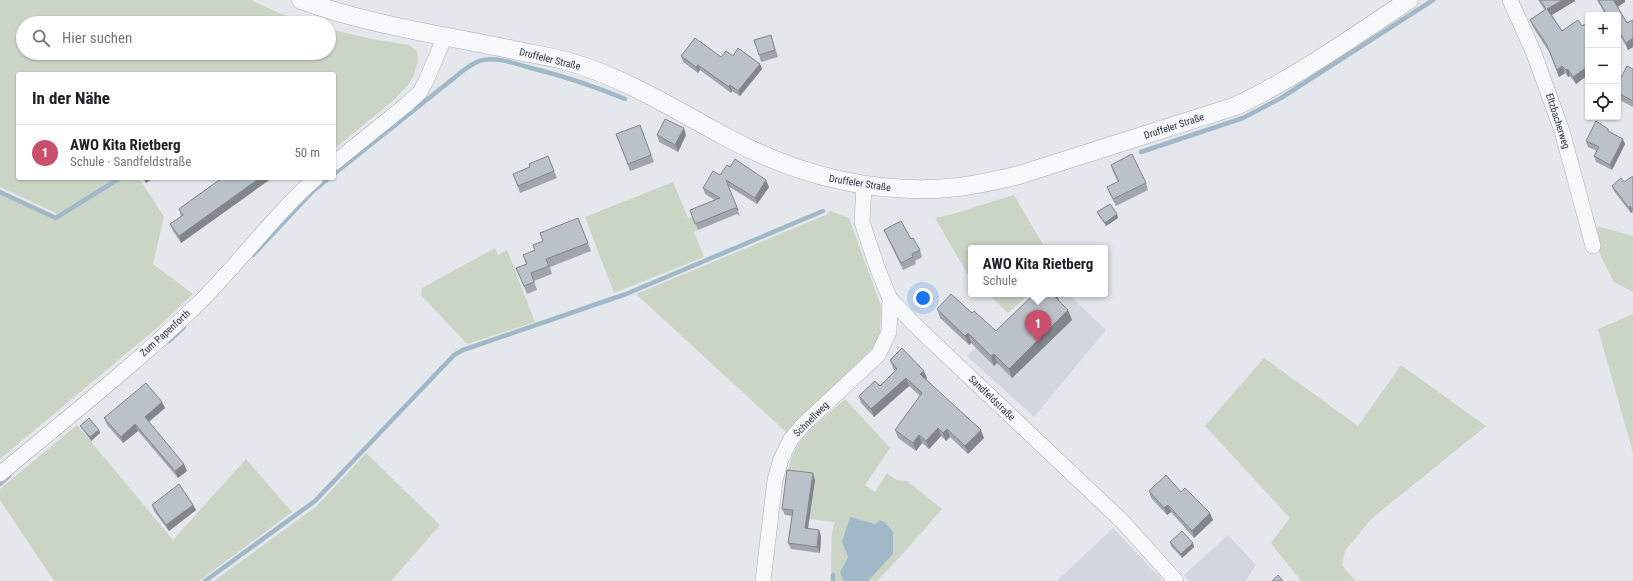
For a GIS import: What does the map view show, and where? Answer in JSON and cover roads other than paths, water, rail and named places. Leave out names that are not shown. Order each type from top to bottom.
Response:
[{"type":"street","name":"Druffeler Straße","points":[[301,0],[326,9],[370,20],[566,61],[619,80],[665,103],[728,138],[776,161],[818,175],[864,185],[901,189],[929,189],[983,183],[1019,175],[1236,106],[1300,71],[1409,0]]},
{"type":"street","name":"Eltzbacherweg","points":[[1510,0],[1533,52],[1562,131],[1593,246]]},
{"type":"street","points":[[336,161],[420,92],[445,36]]},
{"type":"street","name":"Zum Papenforth","points":[[0,474],[173,328],[236,264],[286,207],[314,180]]},
{"type":"street","name":"Sandfeldstraße","points":[[864,185],[862,222],[877,267],[890,299],[919,329],[1122,521],[1176,581]]},
{"type":"street","name":"Schnellweg","points":[[763,581],[775,480],[781,459],[791,440],[804,424],[878,355],[889,332],[890,299]]},
{"type":"water","points":[[850,517],[875,524],[880,520],[885,522],[893,532],[893,554],[868,581],[843,581],[840,572],[848,557],[842,542]]},
{"type":"waterway","points":[[1141,152],[1243,118],[1281,98],[1433,0]]},
{"type":"waterway","points":[[336,172],[464,70],[480,61],[489,59],[501,60],[555,74],[625,99]]},
{"type":"waterway","points":[[0,192],[56,218],[117,180]]},
{"type":"waterway","points":[[253,255],[313,191],[327,180]]},
{"type":"waterway","points":[[205,581],[315,501],[454,355],[463,350],[626,294],[823,211]]},
{"type":"waterway","points":[[169,341],[184,327]]},
{"type":"waterway","points":[[0,484],[9,476]]},
{"type":"waterway","points":[[833,575],[833,581]]},
{"type":"place","name":"AWO Kita Rietberg","points":[[1038,343]]}]
